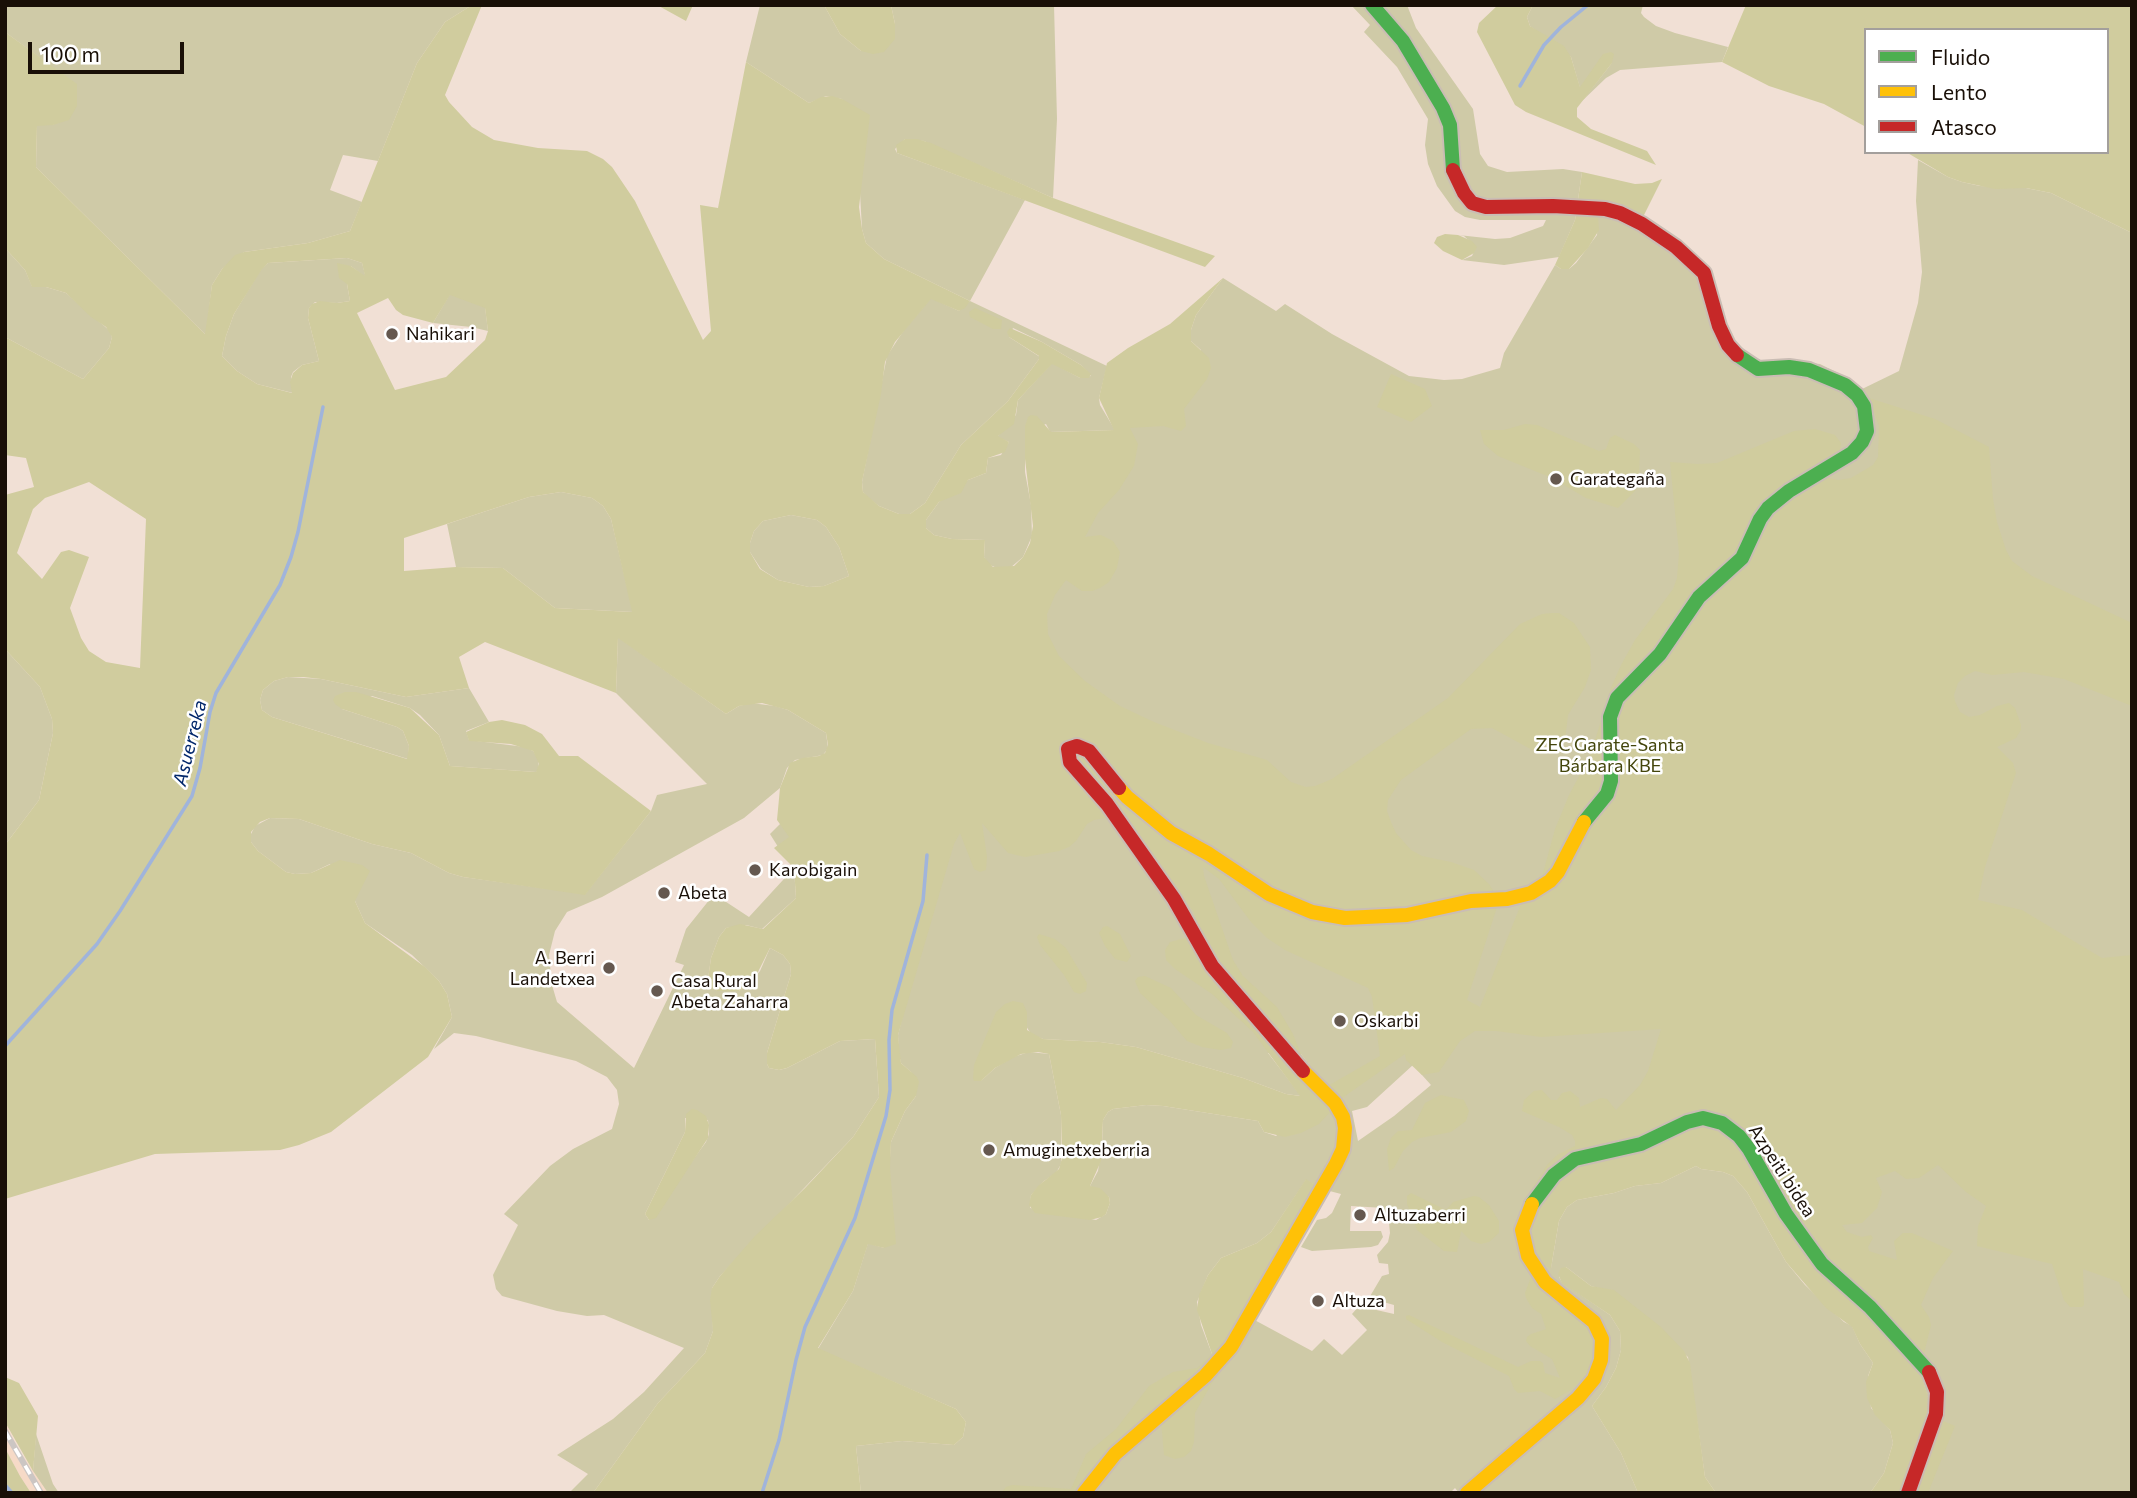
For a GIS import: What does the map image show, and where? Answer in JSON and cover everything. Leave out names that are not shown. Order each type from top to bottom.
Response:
[{"type":"street","points":[[1084,1493],[1115,1454],[1205,1376],[1235,1341],[1336,1164],[1343,1149],[1345,1128],[1343,1116],[1335,1103],[1293,1061],[1217,973],[1200,949],[1171,894],[1107,804],[1069,760],[1068,749],[1077,746],[1089,751],[1127,797],[1171,833],[1209,854],[1269,894],[1312,912],[1345,918],[1376,918],[1416,913],[1471,901],[1507,899],[1531,893],[1550,881],[1558,872],[1581,824],[1607,794],[1611,781],[1610,717],[1617,698],[1653,663],[1699,597],[1742,558],[1768,508],[1789,491],[1852,453],[1867,431],[1864,406],[1857,395],[1845,385],[1809,370],[1758,369],[1739,359],[1719,327],[1704,273],[1682,251],[1642,224],[1605,209],[1553,206],[1486,207],[1477,206],[1470,201],[1452,168],[1450,125],[1443,108],[1403,41],[1372,5]]},
{"type":"street","name":"Azpeiti bidea","points":[[1466,1493],[1578,1398],[1596,1376],[1601,1360],[1602,1339],[1594,1322],[1548,1285],[1529,1259],[1522,1230],[1529,1209],[1552,1178],[1570,1162],[1592,1154],[1641,1144],[1690,1120],[1703,1118],[1722,1123],[1739,1136],[1786,1214],[1822,1264],[1870,1307],[1931,1374],[1937,1392],[1936,1417],[1908,1493]]},
{"type":"shaded area","points":[[5,1422],[20,1451],[48,1493],[31,1493],[20,1476],[5,1448]]},
{"type":"green space","points":[[5,5],[472,5],[445,22],[417,63],[378,161],[343,155],[330,190],[362,202],[350,231],[308,243],[244,252],[222,269],[212,285],[206,335],[36,167],[37,125],[53,125],[77,85],[5,32]]},
{"type":"green space","points":[[472,5],[482,5],[445,95],[449,102],[472,127],[494,140],[538,148],[587,151],[612,167],[635,201],[703,340],[711,331],[700,205],[718,208],[746,62],[809,103],[821,97],[832,96],[870,115],[859,207],[866,243],[884,259],[970,301],[959,311],[931,299],[895,342],[885,362],[862,482],[863,492],[879,506],[899,514],[910,514],[925,503],[961,445],[1008,401],[1039,359],[1039,356],[1009,337],[1007,332],[1010,328],[1042,342],[1091,374],[1089,378],[1080,378],[1052,364],[1018,400],[1014,424],[998,436],[1009,442],[1005,452],[988,458],[986,473],[968,480],[961,493],[939,502],[926,520],[926,528],[934,535],[952,539],[985,540],[984,557],[993,567],[1014,566],[1023,557],[1030,543],[1033,526],[1025,459],[1025,426],[1028,417],[1037,416],[1051,432],[1114,430],[1099,398],[1107,363],[1170,324],[1223,278],[1196,315],[1191,330],[1191,341],[1209,358],[1211,368],[1207,379],[1184,409],[1186,426],[1181,431],[1163,426],[1130,428],[1138,444],[1134,466],[1119,490],[1098,513],[1085,537],[1101,535],[1113,541],[1120,552],[1117,568],[1109,582],[1092,591],[1082,591],[1066,580],[1055,595],[1047,614],[1048,634],[1059,656],[1085,681],[1120,706],[1208,743],[1267,760],[1291,782],[1306,787],[1332,779],[1448,698],[1520,624],[1542,614],[1552,613],[1559,613],[1574,623],[1590,647],[1591,670],[1585,687],[1568,715],[1565,740],[1559,750],[1536,752],[1492,728],[1471,729],[1401,780],[1388,800],[1387,811],[1396,833],[1411,850],[1422,856],[1474,870],[1494,892],[1498,904],[1467,1000],[1480,1007],[1521,904],[1534,900],[1537,895],[1555,829],[1591,754],[1610,690],[1621,665],[1635,640],[1673,589],[1677,578],[1679,553],[1670,462],[1717,463],[1794,431],[1815,429],[1835,435],[1841,443],[1840,451],[1825,477],[1838,480],[1851,478],[1873,465],[1878,457],[1879,426],[1869,398],[1935,419],[1989,447],[1997,522],[2012,561],[2032,576],[2132,623],[2132,706],[2064,679],[2024,672],[1992,675],[1975,671],[1958,683],[1954,695],[1960,712],[1969,717],[2009,703],[2015,708],[2021,725],[2016,738],[1997,747],[2013,763],[2016,773],[1985,867],[1978,900],[2022,910],[2102,958],[2132,955],[2132,1301],[2124,1294],[2119,1282],[2083,1269],[2084,1305],[2070,1307],[2064,1300],[2052,1264],[1977,1246],[1978,1226],[1986,1206],[1966,1192],[1938,1165],[1919,1178],[1906,1179],[1895,1171],[1876,1178],[1882,1192],[1877,1208],[1862,1223],[1842,1225],[1847,1232],[1862,1237],[1871,1235],[1873,1238],[1868,1247],[1869,1251],[1897,1260],[1894,1241],[1903,1233],[1912,1233],[1953,1251],[1933,1278],[1921,1305],[1931,1325],[1920,1370],[1928,1397],[1929,1415],[1955,1426],[1928,1493],[1870,1493],[1884,1473],[1893,1443],[1890,1430],[1875,1415],[1867,1398],[1866,1382],[1873,1363],[1852,1327],[1826,1308],[1786,1262],[1747,1192],[1733,1176],[1696,1166],[1661,1183],[1635,1186],[1577,1200],[1567,1207],[1559,1221],[1551,1268],[1542,1265],[1537,1257],[1530,1235],[1529,1193],[1547,1165],[1557,1155],[1575,1146],[1575,1141],[1572,1135],[1559,1127],[1522,1111],[1524,1100],[1534,1091],[1542,1090],[1551,1100],[1557,1100],[1562,1093],[1570,1091],[1579,1098],[1580,1107],[1601,1098],[1607,1099],[1616,1110],[1640,1085],[1648,1071],[1661,1029],[1541,1037],[1475,1031],[1460,1041],[1439,1072],[1422,1075],[1406,1060],[1405,1054],[1335,1103],[1319,1124],[1285,1137],[1264,1132],[1258,1121],[1163,1106],[1113,1109],[1103,1120],[1101,1161],[1090,1186],[1100,1188],[1109,1197],[1106,1214],[1090,1220],[1035,1213],[1029,1205],[1031,1195],[1059,1169],[1062,1158],[1061,1115],[1049,1054],[1021,1054],[995,1068],[981,1081],[974,1081],[973,1078],[974,1065],[996,1012],[1005,1004],[1013,1001],[1023,1003],[1027,1012],[1027,1030],[1043,1039],[1136,1047],[1300,1096],[1253,1032],[1212,994],[1166,960],[1165,950],[1170,942],[1200,934],[1198,923],[1193,911],[1126,822],[1110,817],[1094,820],[1087,824],[1069,847],[1025,857],[1008,853],[982,823],[986,870],[980,872],[974,869],[960,833],[954,844],[898,1035],[901,1063],[919,1082],[916,1096],[905,1111],[891,1142],[890,1168],[896,1244],[884,1248],[868,1244],[853,1291],[818,1348],[956,1409],[966,1422],[963,1437],[954,1445],[902,1441],[856,1446],[861,1493],[593,1493],[658,1403],[705,1353],[713,1331],[710,1300],[712,1288],[720,1276],[755,1236],[853,1137],[879,1097],[875,1039],[840,1041],[787,1068],[769,1068],[767,1053],[791,974],[790,964],[783,955],[770,948],[755,978],[739,991],[717,991],[712,988],[708,979],[711,958],[719,937],[726,928],[740,924],[763,929],[796,898],[794,868],[774,848],[789,837],[777,820],[780,788],[790,763],[825,753],[828,745],[826,733],[788,710],[762,703],[739,706],[726,714],[618,638],[616,693],[485,642],[459,657],[469,688],[406,697],[321,679],[288,677],[274,681],[263,690],[260,700],[262,710],[272,717],[407,759],[409,746],[403,731],[342,709],[333,700],[335,696],[345,692],[356,692],[410,708],[439,735],[450,766],[536,772],[539,764],[533,751],[511,744],[469,741],[466,732],[489,722],[502,720],[525,725],[542,734],[559,756],[578,756],[651,811],[585,895],[463,877],[449,873],[411,853],[372,844],[299,819],[270,818],[260,822],[251,832],[251,842],[258,851],[286,872],[311,873],[340,860],[362,865],[370,871],[355,901],[365,923],[425,967],[447,994],[452,1017],[428,1057],[331,1132],[299,1145],[280,1150],[155,1154],[5,1199],[5,845],[39,800],[53,733],[52,719],[40,687],[5,649],[5,495],[34,487],[26,458],[5,455],[5,337],[83,379],[109,348],[112,337],[106,327],[66,293],[46,287],[32,287],[25,270],[5,248],[5,32],[77,84],[77,106],[69,120],[37,126],[36,167],[205,334],[212,285],[235,255],[308,243],[350,231],[417,63],[445,22]],"holes":[[[347,258],[362,263],[365,276],[351,266],[337,263],[339,278],[347,284],[350,301],[320,301],[309,308],[308,318],[319,361],[302,365],[293,373],[290,382],[292,393],[257,384],[237,371],[222,356],[234,314],[268,263]],[[450,295],[485,308],[488,331],[485,340],[446,377],[395,390],[357,313],[388,298],[403,315],[433,323]],[[89,482],[146,519],[140,668],[106,662],[89,651],[81,638],[70,608],[89,557],[69,550],[61,552],[42,579],[17,553],[33,509],[45,498]],[[561,492],[592,498],[603,506],[611,519],[632,612],[555,608],[503,568],[456,567],[404,571],[404,538],[529,497]],[[791,515],[817,520],[826,527],[839,547],[849,576],[824,586],[809,587],[778,580],[760,569],[750,552],[754,531],[763,521]],[[1203,867],[1219,879],[1251,922],[1267,938],[1285,950],[1368,988],[1372,997],[1380,1056],[1326,1087],[1301,1054],[1277,1007],[1243,976],[1233,960]]]},
{"type":"green space","points":[[657,5],[693,5],[686,21]]},
{"type":"green space","points":[[760,5],[824,5],[840,34],[861,51],[895,24],[891,5],[1054,5],[1057,119],[1053,198],[924,141],[905,139],[895,149],[897,153],[1025,200],[970,301],[884,259],[866,243],[862,229],[860,193],[842,99],[826,96],[809,103],[746,62]]},
{"type":"green space","points":[[824,5],[891,5],[895,39],[884,52],[873,54],[861,51],[840,34]]},
{"type":"green space","points":[[1351,5],[1407,5],[1416,28],[1473,109],[1480,154],[1488,166],[1507,172],[1563,169],[1582,172],[1575,220],[1559,257],[1504,265],[1462,260],[1472,256],[1476,247],[1464,236],[1458,235],[1510,238],[1543,226],[1546,220],[1480,220],[1465,217],[1455,211],[1437,186],[1428,164],[1425,145],[1428,119],[1397,67],[1364,32],[1370,25]]},
{"type":"green space","points":[[1498,5],[1533,5],[1527,17],[1530,26],[1564,46],[1571,57],[1580,87],[1603,54],[1614,54],[1612,63],[1577,108],[1577,117],[1591,129],[1647,151],[1656,165],[1526,112],[1515,105],[1477,32],[1479,23]]},
{"type":"green space","points":[[1533,5],[1643,5],[1641,13],[1656,26],[1728,47],[1722,62],[1620,70],[1606,78],[1581,102],[1612,63],[1580,88],[1571,57],[1530,26],[1527,17]]},
{"type":"green space","points":[[1746,5],[2132,5],[2132,233],[2051,193],[2026,188],[1995,189],[1962,182],[1948,177],[1909,154],[2109,154],[2109,28],[1864,28],[1864,126],[1824,104],[1769,86],[1722,62]]},
{"type":"green space","points":[[905,139],[931,143],[1053,198],[1215,256],[1205,267],[897,153],[896,145]]},
{"type":"green space","name":"ZEC Garate-Santa Bárbara KBE","points":[[1918,160],[1962,182],[2051,193],[2132,233],[2132,1493],[1921,1493],[1929,1403],[1920,1370],[1751,1136],[1557,1168],[1551,1268],[1559,1221],[1567,1207],[1577,1200],[1635,1186],[1661,1183],[1696,1166],[1733,1176],[1747,1192],[1786,1262],[1805,1285],[1844,1322],[1852,1326],[1873,1363],[1868,1376],[1871,1408],[1890,1430],[1893,1443],[1884,1473],[1870,1493],[1716,1493],[1705,1477],[1688,1357],[1602,1289],[1591,1286],[1566,1267],[1559,1277],[1562,1282],[1610,1315],[1620,1331],[1621,1350],[1616,1368],[1592,1406],[1621,1453],[1638,1493],[1459,1493],[1455,1488],[1450,1493],[861,1493],[856,1446],[902,1441],[954,1445],[963,1437],[966,1422],[956,1409],[818,1349],[853,1291],[868,1243],[884,1248],[891,1142],[905,1111],[916,1096],[911,1072],[901,1063],[899,1054],[898,1035],[904,1011],[800,902],[807,881],[770,834],[790,814],[854,771],[1130,428],[1201,350],[1191,341],[1191,330],[1196,315],[1223,278],[1276,311],[1285,304],[1332,334],[1409,376],[1462,379],[1500,368],[1504,353],[1555,265],[1561,269],[1569,269],[1597,235],[1598,215],[1623,207],[1683,245],[1736,346],[1747,356],[1760,362],[1820,364],[1850,379],[1860,390],[1899,371],[1918,303],[1922,272],[1916,201]],"holes":[[[1026,1026],[1031,1034],[1043,1039],[1136,1047],[1243,1078],[1286,1094],[1301,1096],[1268,1053],[1301,1054],[1326,1087],[1276,1136],[1264,1132],[1258,1121],[1163,1106],[1113,1109],[1103,1120],[1098,1171],[1090,1186],[1109,1197],[1110,1203],[1106,1214],[1096,1220],[1030,1208],[1031,1195],[1056,1173],[1061,1164],[1061,1115],[1049,1054],[1029,1052],[1013,1057],[981,1081]],[[1413,1065],[1431,1085],[1358,1141],[1352,1111],[1367,1107]],[[1306,1180],[1322,1189],[1341,1194],[1332,1213],[1317,1220],[1301,1247],[1312,1251],[1378,1245],[1383,1237],[1381,1231],[1350,1231],[1351,1206],[1384,1208],[1383,1218],[1389,1223],[1390,1233],[1388,1242],[1377,1255],[1379,1263],[1388,1264],[1389,1274],[1382,1276],[1369,1298],[1394,1305],[1394,1314],[1359,1306],[1352,1314],[1367,1330],[1342,1355],[1324,1339],[1312,1351],[1249,1317],[1212,1354],[1201,1325],[1197,1302],[1208,1275],[1221,1258],[1257,1243],[1271,1232]]]},
{"type":"green space","points":[[1582,172],[1635,184],[1652,183],[1662,179],[1643,217],[1623,207],[1598,215],[1599,230],[1588,248],[1569,269],[1561,269],[1555,265],[1575,220]]},
{"type":"green space","points":[[1445,234],[1458,235],[1472,241],[1477,247],[1474,253],[1462,260],[1443,251],[1434,243],[1437,237]]},
{"type":"green space","points":[[5,248],[25,270],[32,286],[66,293],[110,331],[112,337],[109,348],[83,379],[5,337]]},
{"type":"green space","points":[[347,258],[362,263],[366,278],[351,266],[347,284],[350,301],[315,302],[309,308],[308,318],[319,361],[302,365],[293,372],[293,393],[257,384],[237,371],[222,356],[234,314],[261,269],[268,263]]},
{"type":"green space","points":[[450,294],[485,307],[488,331],[433,323]]},
{"type":"green space","points":[[931,298],[959,311],[970,301],[1107,366],[1099,398],[1100,405],[1115,430],[1050,432],[1046,424],[1025,432],[1025,472],[1031,505],[1032,536],[1023,557],[1010,568],[999,569],[988,564],[984,557],[985,540],[952,539],[934,535],[926,528],[926,520],[939,502],[968,480],[986,473],[988,458],[1001,455],[1009,442],[997,437],[1016,415],[1018,400],[1052,363],[1080,378],[1091,376],[1081,365],[1042,342],[1013,328],[1009,337],[1040,357],[1039,359],[1008,401],[961,445],[925,503],[910,514],[899,514],[879,506],[863,492],[862,482],[887,356],[904,330]]},
{"type":"green space","points":[[975,308],[1002,320],[1001,329],[993,329],[970,317],[969,312]]},
{"type":"green space","points":[[1391,374],[1425,389],[1432,406],[1411,422],[1377,407]]},
{"type":"green space","points":[[1525,424],[1537,425],[1599,451],[1606,449],[1610,438],[1615,435],[1634,444],[1640,450],[1639,478],[1635,491],[1618,508],[1586,498],[1552,478],[1498,456],[1484,444],[1480,430],[1504,430]]},
{"type":"green space","points":[[561,492],[592,498],[603,506],[611,519],[633,612],[555,608],[503,568],[456,567],[447,524],[529,497]]},
{"type":"green space","points":[[791,515],[817,520],[826,527],[839,547],[849,576],[824,586],[809,587],[778,580],[761,569],[750,552],[754,531],[763,521]]},
{"type":"green space","points":[[618,637],[726,714],[751,703],[788,710],[826,733],[828,748],[823,755],[795,760],[787,768],[780,788],[744,818],[602,897],[567,912],[555,931],[549,955],[557,1002],[634,1068],[684,965],[675,962],[686,929],[714,894],[749,917],[794,868],[796,898],[762,929],[746,925],[726,928],[719,937],[711,958],[708,979],[717,991],[739,991],[760,971],[770,948],[783,955],[790,964],[791,974],[767,1053],[769,1068],[787,1068],[840,1041],[875,1039],[879,1097],[853,1137],[720,1276],[712,1288],[713,1331],[705,1353],[658,1403],[593,1493],[569,1493],[588,1474],[557,1455],[613,1419],[644,1392],[684,1348],[604,1315],[587,1316],[557,1311],[502,1296],[496,1289],[493,1275],[518,1225],[504,1214],[550,1166],[573,1149],[612,1129],[619,1104],[617,1090],[607,1077],[576,1061],[476,1036],[454,1033],[434,1049],[452,1017],[447,994],[439,981],[412,955],[365,923],[355,901],[330,864],[311,873],[286,872],[258,851],[250,836],[255,826],[270,818],[299,819],[372,844],[411,853],[449,873],[463,877],[585,894],[651,811],[657,795],[707,784],[616,693]],"holes":[[[685,1118],[708,1120],[709,1134],[706,1142],[649,1220],[645,1214],[685,1132]]]},
{"type":"green space","points":[[5,649],[40,687],[52,719],[53,733],[39,800],[5,845]]},
{"type":"green space","points":[[288,677],[321,679],[406,697],[469,688],[489,722],[466,731],[469,740],[525,747],[533,751],[538,758],[539,769],[536,772],[450,766],[439,735],[420,715],[410,708],[372,696],[342,709],[403,731],[409,746],[408,759],[272,717],[262,710],[260,700],[263,690],[274,681]]},
{"type":"green space","points":[[1107,926],[1120,934],[1131,956],[1127,962],[1115,959],[1105,946],[1099,933]]},
{"type":"green space","points":[[1039,934],[1055,939],[1066,948],[1087,983],[1086,991],[1080,994],[1074,992],[1040,945],[1037,937]]},
{"type":"green space","points":[[1145,976],[1171,988],[1196,1015],[1227,1033],[1233,1042],[1231,1048],[1221,1050],[1202,1047],[1187,1041],[1140,993],[1135,981],[1138,977]]},
{"type":"green space","points":[[1441,1095],[1464,1100],[1469,1111],[1466,1121],[1451,1132],[1412,1142],[1389,1171],[1387,1149],[1391,1138],[1398,1131],[1412,1130],[1425,1103]]},
{"type":"green space","points":[[692,1109],[706,1116],[709,1125],[708,1138],[656,1218],[649,1220],[645,1214],[685,1132],[686,1114]]},
{"type":"green space","points":[[1306,1179],[1322,1189],[1195,1413],[1191,1451],[1184,1457],[1175,1459],[1164,1455],[1160,1410],[1084,1483],[1077,1493],[1001,1493],[1012,1485],[1071,1489],[1086,1454],[1116,1429],[1149,1386],[1173,1372],[1197,1368],[1212,1354],[1197,1310],[1199,1295],[1208,1275],[1221,1258],[1257,1243],[1271,1232]]},
{"type":"green space","points":[[1411,1193],[1446,1210],[1453,1202],[1479,1197],[1489,1205],[1499,1221],[1499,1233],[1489,1242],[1481,1244],[1471,1241],[1461,1231],[1457,1252],[1444,1251],[1417,1230],[1407,1204],[1407,1196]]},
{"type":"green space","points":[[1566,1267],[1591,1286],[1614,1290],[1661,1327],[1684,1351],[1690,1363],[1705,1477],[1716,1493],[1638,1493],[1621,1453],[1592,1406],[1616,1368],[1621,1350],[1620,1331],[1610,1315],[1562,1283],[1558,1274],[1561,1268]]},
{"type":"green space","points":[[1531,1277],[1586,1322],[1594,1338],[1595,1354],[1585,1376],[1571,1390],[1555,1399],[1540,1391],[1518,1393],[1509,1376],[1442,1342],[1406,1319],[1409,1315],[1518,1367],[1531,1361],[1540,1361],[1545,1373],[1560,1378],[1552,1359],[1526,1341],[1531,1334],[1546,1329],[1541,1314],[1532,1308],[1526,1298],[1525,1293]]},
{"type":"green space","points":[[5,1377],[19,1383],[38,1416],[33,1471],[5,1422]]},
{"type":"green space","points":[[36,1434],[53,1484],[59,1493],[48,1493],[33,1471]]},
{"type":"green space","points":[[5,1448],[20,1476],[31,1493],[5,1493]]},
{"type":"waterway","points":[[1520,86],[1544,45],[1588,5]]},
{"type":"waterway","name":"Asuerreka","points":[[5,1046],[97,944],[192,796],[216,693],[280,585],[291,557],[323,407]]},
{"type":"waterway","points":[[762,1493],[779,1440],[805,1327],[855,1218],[886,1116],[890,1090],[889,1040],[892,1010],[923,901],[927,855]]},
{"type":"waterway","points":[[5,1485],[12,1493]]},
{"type":"railway","points":[[5,1431],[41,1493]]},
{"type":"traffic: fast","points":[[1372,5],[1403,41],[1443,108],[1450,125],[1453,170]]},
{"type":"traffic: fast","points":[[1584,822],[1607,794],[1611,781],[1610,717],[1617,698],[1660,654],[1699,597],[1742,558],[1768,508],[1789,491],[1852,453],[1867,431],[1864,406],[1857,395],[1845,385],[1809,370],[1789,367],[1758,369],[1737,355]]},
{"type":"traffic: fast","points":[[1532,1204],[1554,1175],[1575,1159],[1641,1144],[1687,1122],[1703,1118],[1722,1123],[1739,1136],[1749,1149],[1786,1214],[1822,1264],[1870,1307],[1929,1372]]},
{"type":"traffic: slow","points":[[1119,788],[1171,833],[1209,854],[1269,894],[1312,912],[1345,918],[1407,915],[1471,901],[1507,899],[1531,893],[1550,881],[1558,872],[1584,822]]},
{"type":"traffic: slow","points":[[1084,1493],[1115,1454],[1205,1376],[1231,1347],[1336,1164],[1343,1149],[1343,1117],[1335,1103],[1303,1071]]},
{"type":"traffic: slow","points":[[1467,1493],[1578,1398],[1594,1379],[1601,1360],[1602,1339],[1594,1322],[1545,1282],[1528,1256],[1522,1230],[1532,1204]]},
{"type":"traffic: jam","points":[[1453,170],[1472,203],[1486,207],[1553,206],[1605,209],[1642,224],[1676,247],[1704,273],[1719,326],[1728,345],[1737,355]]},
{"type":"traffic: jam","points":[[1119,788],[1089,751],[1077,746],[1068,749],[1070,762],[1107,804],[1174,899],[1212,966],[1303,1071]]},
{"type":"traffic: jam","points":[[1908,1493],[1936,1414],[1937,1392],[1929,1372]]},
{"type":"place","name":"Nahikari","points":[[392,334]]},
{"type":"place","name":"Garategaña","points":[[1556,479]]},
{"type":"place","name":"Karobigain","points":[[755,870]]},
{"type":"place","name":"Abeta","points":[[664,893]]},
{"type":"place","name":"A. Berri Landetxea","points":[[609,968]]},
{"type":"place","name":"Casa Rural Abeta Zaharra","points":[[657,991]]},
{"type":"place","name":"Oskarbi","points":[[1340,1021]]},
{"type":"place","name":"Amuginetxeberria","points":[[989,1150]]},
{"type":"place","name":"Altuzaberri","points":[[1360,1215]]},
{"type":"place","name":"Altuza","points":[[1318,1301]]}]
